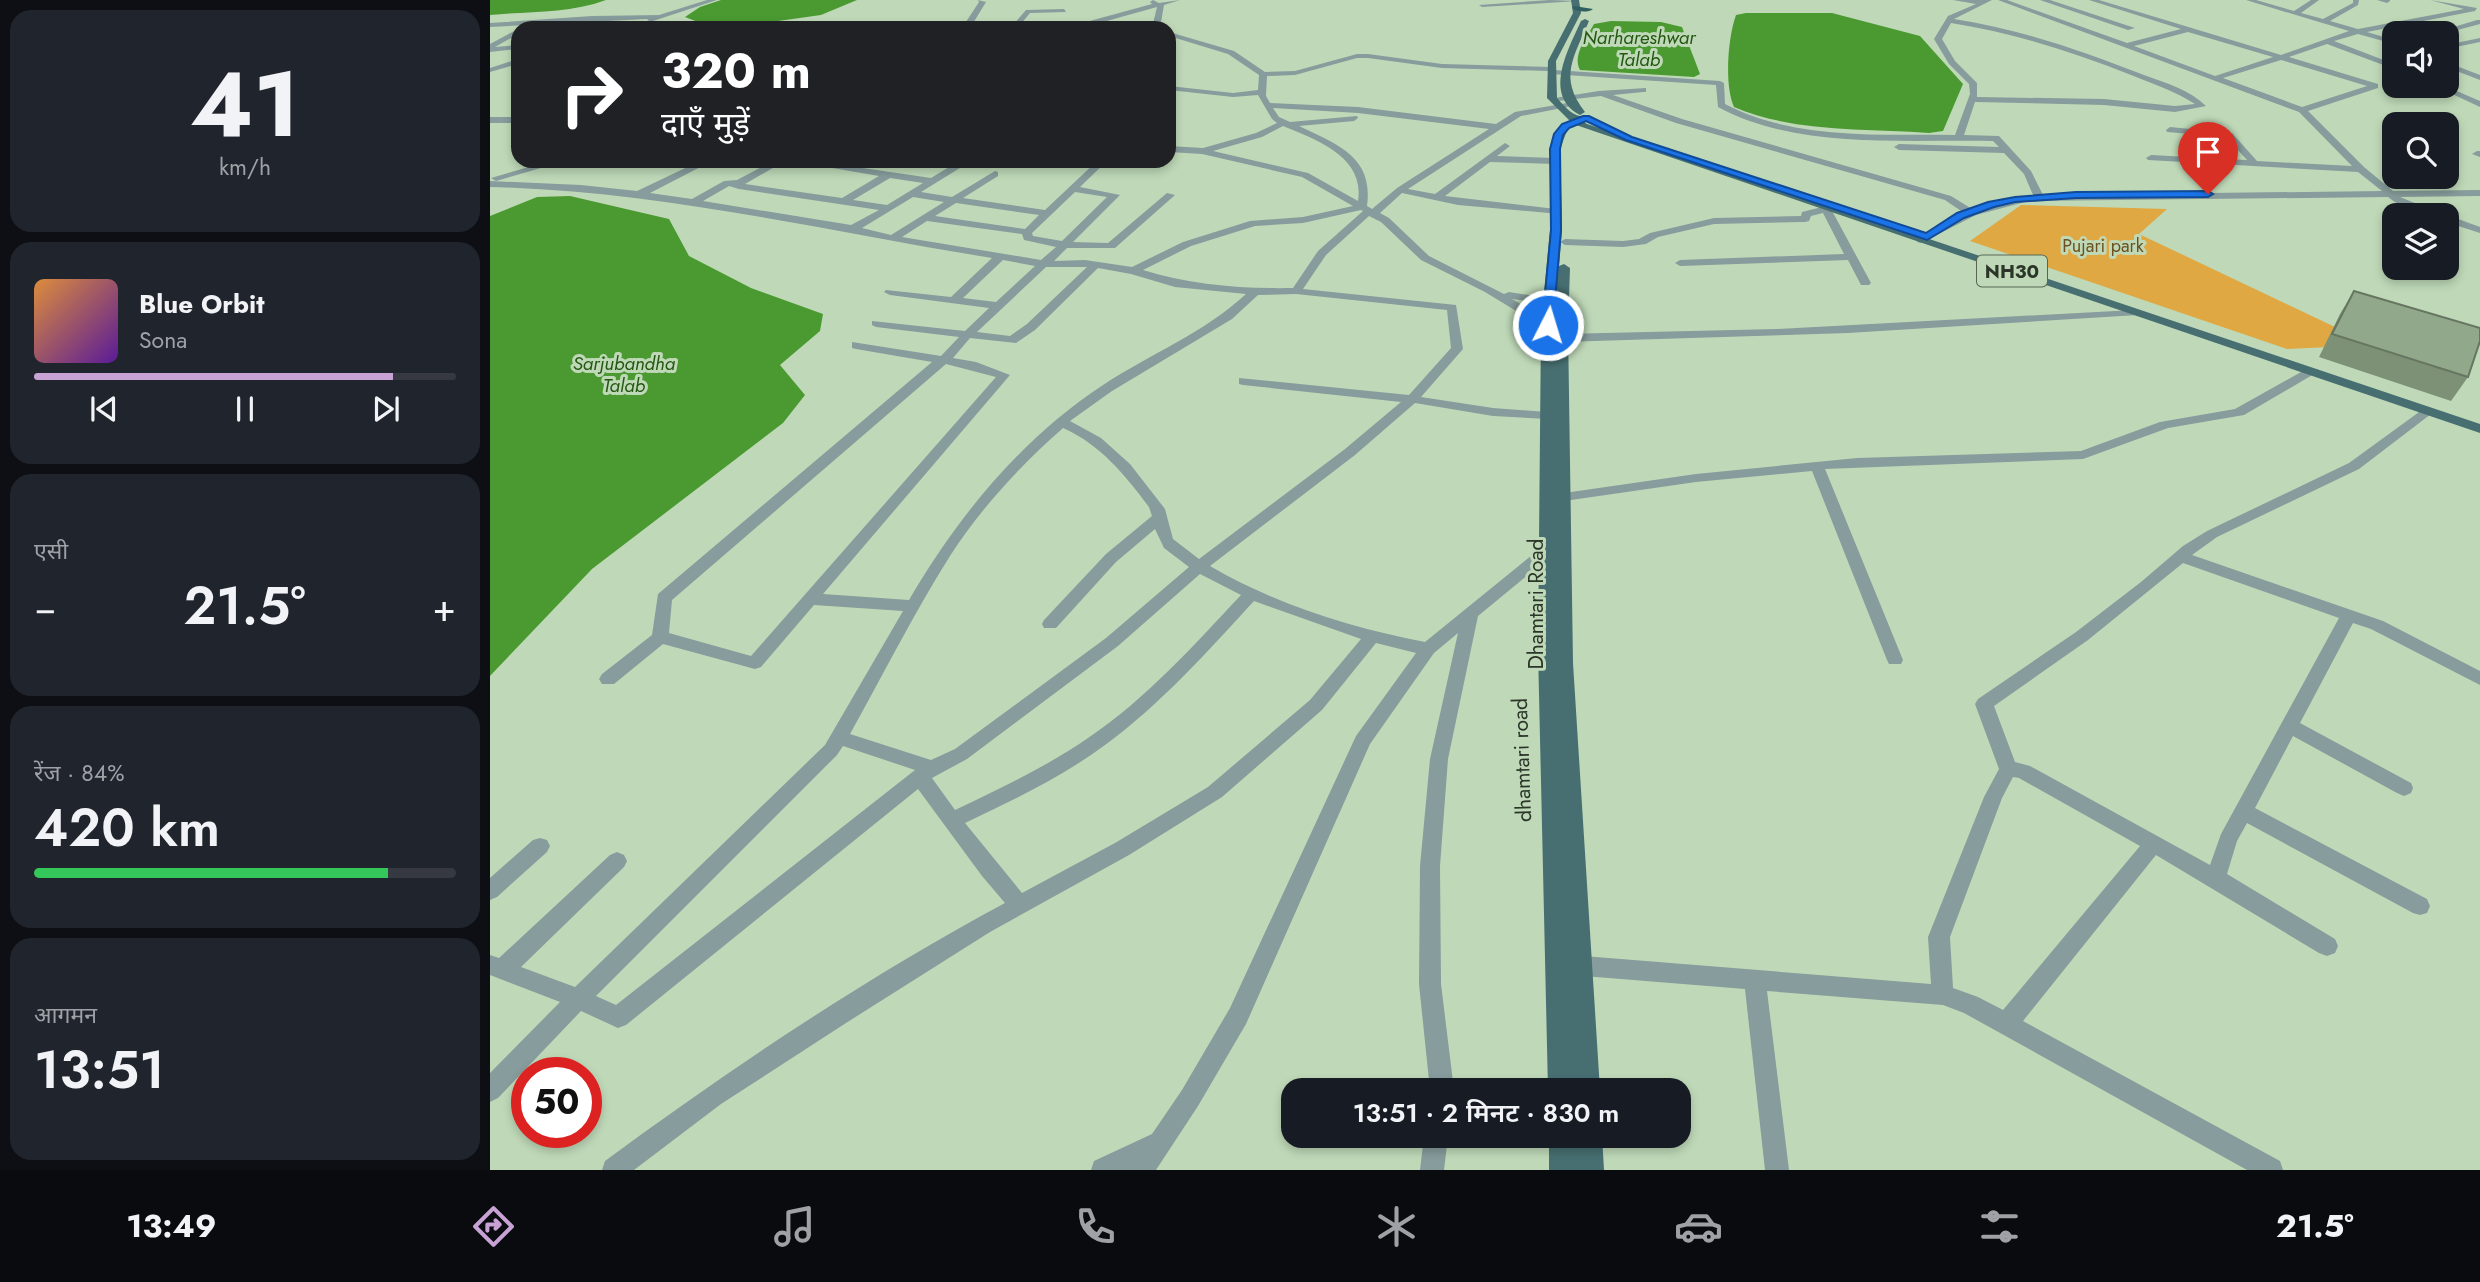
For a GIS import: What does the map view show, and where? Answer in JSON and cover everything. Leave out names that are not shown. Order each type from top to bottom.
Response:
[{"type":"main road","points":[[1563,102],[1551,71],[1555,54],[1580,3]]},
{"type":"main road","points":[[1563,102],[1567,60],[1585,22],[1580,3]]},
{"type":"main road","name":"NH30","points":[[1563,102],[1585,122],[1629,138],[2134,313],[2480,429]]},
{"type":"main road","points":[[1557,330],[1565,243],[1564,183],[1568,138],[1585,122]]},
{"type":"main road","name":"NH30","points":[[1585,122],[1826,209],[2480,420]]},
{"type":"main road","name":"dhamtari road","points":[[1561,1078],[1547,650],[1555,551],[1557,330],[1550,301],[1556,212],[1555,161],[1559,134],[1585,122]]},
{"type":"main road","name":"Dhamtari Road","points":[[1556,417],[1564,498],[1555,551],[1564,663],[1586,1078]]},
{"type":"main road","points":[[1562,1148],[1563,1170]]},
{"type":"main road","points":[[1589,1148],[1590,1170]]},
{"type":"street","points":[[647,21],[714,0]]},
{"type":"street","points":[[972,21],[980,10],[983,2],[981,0]]},
{"type":"street","points":[[1150,0],[1162,8],[1158,21]]},
{"type":"street","points":[[1099,21],[1177,0]]},
{"type":"street","points":[[1956,0],[1987,1]]},
{"type":"street","points":[[2001,0],[2302,110],[2361,169],[2394,197],[2409,203]]},
{"type":"street","points":[[2043,0],[2131,28]]},
{"type":"street","points":[[2026,10],[2069,0]]},
{"type":"street","points":[[2092,0],[2375,86],[2302,110]]},
{"type":"street","points":[[2249,0],[2382,38]]},
{"type":"street","points":[[2296,13],[2316,0]]},
{"type":"street","points":[[2325,20],[2356,4],[2356,0]]},
{"type":"street","points":[[2433,0],[2478,10]]},
{"type":"street","points":[[1959,136],[1972,99],[1973,83],[1952,62],[1938,39],[1951,18],[1987,1]]},
{"type":"street","points":[[1482,5],[1580,3]]},
{"type":"street","points":[[1020,21],[1028,11],[1063,9],[1073,21]]},
{"type":"street","points":[[2216,78],[2361,30],[2478,10]]},
{"type":"street","points":[[2459,12],[2480,21]]},
{"type":"street","points":[[548,21],[660,17]]},
{"type":"street","points":[[2096,35],[2158,20]]},
{"type":"street","points":[[1950,21],[1979,24],[2055,43],[2181,93],[2202,106],[2175,109],[2104,102],[1972,99]]},
{"type":"street","points":[[2459,27],[2480,21]]},
{"type":"street","points":[[491,25],[511,24]]},
{"type":"street","points":[[2125,46],[2191,29]]},
{"type":"street","points":[[490,48],[511,35]]},
{"type":"street","points":[[1176,36],[1233,51],[1264,74],[1296,73],[1357,56],[1368,56],[1442,66],[1720,83],[1721,105],[1731,113],[1749,120],[1820,132],[1996,138],[2028,173],[2039,197]]},
{"type":"street","points":[[2327,41],[2382,62]]},
{"type":"street","points":[[2459,45],[2478,41]]},
{"type":"street","points":[[490,48],[511,47]]},
{"type":"street","points":[[492,70],[511,64]]},
{"type":"street","points":[[2459,69],[2480,75]]},
{"type":"street","points":[[492,70],[511,72]]},
{"type":"street","points":[[1264,74],[1262,92],[1276,118],[1341,150],[1353,162],[1365,186],[1367,211]]},
{"type":"street","points":[[1176,89],[1233,95],[1262,92]]},
{"type":"street","points":[[1296,291],[1322,253],[1367,211],[1518,114],[1599,93],[1643,90]]},
{"type":"street","points":[[1599,93],[1705,129],[1948,198],[1969,212]]},
{"type":"street","points":[[2459,95],[2480,104]]},
{"type":"street","points":[[1269,105],[1391,114],[1496,127]]},
{"type":"street","points":[[1202,151],[1259,135],[1285,124],[1391,114]]},
{"type":"street","points":[[490,120],[511,120]]},
{"type":"street","points":[[2170,130],[2229,135],[2255,164]]},
{"type":"street","points":[[1436,198],[1505,146],[1479,139]]},
{"type":"street","points":[[1899,147],[2006,150]]},
{"type":"street","points":[[1176,149],[1202,151],[1305,174],[1385,220],[1425,258],[1489,290],[1557,330],[1649,337],[1927,326],[2134,313]]},
{"type":"street","points":[[2151,158],[2361,169]]},
{"type":"street","points":[[1490,159],[1555,161]]},
{"type":"street","points":[[490,181],[536,168]]},
{"type":"street","points":[[638,195],[693,168]]},
{"type":"street","points":[[692,203],[727,183],[739,183],[767,168]]},
{"type":"street","points":[[841,168],[932,181]]},
{"type":"street","points":[[851,228],[859,226],[954,168]]},
{"type":"street","points":[[1027,232],[1095,168]]},
{"type":"street","points":[[892,239],[995,174]]},
{"type":"street","points":[[844,202],[888,175]]},
{"type":"street","points":[[490,181],[638,195],[692,203],[851,228],[860,233],[892,239],[1045,264],[1133,271],[1175,284],[1255,292],[1296,291],[1452,307],[1457,349],[1412,399],[1350,452],[1200,566],[1112,642],[961,754],[926,773],[618,1017],[496,967],[617,861]]},
{"type":"street","points":[[739,183],[739,186],[888,208]]},
{"type":"street","points":[[608,679],[660,637],[664,598],[931,368],[944,360],[965,336],[1045,264],[1115,195],[1074,189]]},
{"type":"street","points":[[1401,190],[1436,198],[1556,212]]},
{"type":"street","points":[[1931,241],[1972,220],[1999,210],[2058,201],[2394,197],[2480,193]]},
{"type":"street","points":[[911,194],[1046,213]]},
{"type":"street","points":[[1027,232],[1028,238],[1065,244],[1111,246],[1170,195]]},
{"type":"street","points":[[1931,241],[1969,212],[2002,202],[2039,197],[2480,199]]},
{"type":"street","points":[[1565,243],[1642,242],[1654,235],[1714,221],[1805,219],[1806,214],[1826,209],[1865,284]]},
{"type":"street","points":[[1133,271],[1187,244],[1254,223],[1303,220],[1367,211]]},
{"type":"street","points":[[925,218],[1027,232]]},
{"type":"street","points":[[2459,222],[2479,229]]},
{"type":"street","points":[[954,300],[1001,256]]},
{"type":"street","points":[[1680,263],[1852,257]]},
{"type":"street","points":[[876,323],[965,336],[1016,339],[1094,266]]},
{"type":"street","points":[[1489,290],[1550,301]]},
{"type":"street","points":[[890,292],[998,306]]},
{"type":"street","points":[[490,1090],[578,999],[831,750],[944,553],[979,507],[1030,450],[1061,422],[1107,388],[1228,317],[1255,292]]},
{"type":"street","points":[[660,637],[755,663],[1004,375],[944,360],[856,345]]},
{"type":"street","points":[[1564,498],[1682,480],[1857,462],[2083,455],[2165,425],[2239,412],[2310,371]]},
{"type":"street","points":[[1243,381],[1412,399],[1493,412],[1556,417]]},
{"type":"street","points":[[1943,995],[1939,937],[1993,797],[2008,769],[1984,704],[2082,636],[2212,534],[2354,466],[2426,411]]},
{"type":"street","points":[[1061,422],[1076,428],[1114,453],[1157,508],[1166,542],[1200,566],[1253,592],[1372,637],[1428,649]]},
{"type":"street","points":[[1818,466],[1895,660]]},
{"type":"street","points":[[1050,624],[1111,558],[1160,517]]},
{"type":"street","points":[[1142,1170],[1238,1016],[1362,741],[1428,649],[1471,613],[1555,551]]},
{"type":"street","points":[[2181,556],[2377,625],[2480,679]]},
{"type":"street","points":[[952,820],[1043,776],[1115,729],[1161,688],[1253,592]]},
{"type":"street","points":[[811,599],[912,606]]},
{"type":"street","points":[[1441,1078],[1430,984],[1430,866],[1440,759],[1471,613]]},
{"type":"street","points":[[2216,878],[2228,840],[2349,615]]},
{"type":"street","points":[[614,1170],[713,1096],[849,1008],[1215,792],[1316,705],[1372,637]]},
{"type":"street","points":[[2291,726],[2404,788]]},
{"type":"street","points":[[838,737],[926,773],[952,820],[1020,905]]},
{"type":"street","points":[[2008,769],[2023,771],[2154,843],[2327,946]]},
{"type":"street","points":[[2244,812],[2420,906]]},
{"type":"street","points":[[2006,1024],[2154,843]]},
{"type":"street","points":[[490,891],[540,846]]},
{"type":"street","points":[[1558,966],[1581,964],[1943,995],[1970,1004],[2240,1160],[2271,1170]]},
{"type":"street","points":[[1755,979],[1777,1170]]},
{"type":"street","points":[[1103,1170],[1161,1142]]},
{"type":"street","points":[[1432,1170],[1435,1148]]},
{"type":"green space","name":"Pujari park","points":[[2021,205],[2167,209],[2139,234],[2373,345],[2287,349],[1970,241]]},
{"type":"water","points":[[490,0],[606,0],[563,10],[490,15]]},
{"type":"water","points":[[721,0],[857,0],[821,15],[778,21],[695,21],[685,17],[700,7]]},
{"type":"water","points":[[1832,13],[1920,36],[1963,84],[1943,131],[1929,133],[1805,125],[1757,115],[1734,107],[1729,86],[1729,48],[1736,15]]},
{"type":"water","name":"Narhareshwar Talab","points":[[1611,21],[1661,22],[1682,27],[1700,74],[1694,77],[1580,70],[1579,52],[1594,24]]},
{"type":"water","name":"Sarjubandha Talab","points":[[570,196],[669,219],[689,256],[751,288],[823,314],[820,331],[780,365],[805,395],[783,423],[592,569],[490,676],[490,216],[537,197]]},
{"type":"building","points":[[2354,291],[2480,328],[2480,341],[2468,377],[2332,334]]},
{"type":"route","points":[[1548,325],[1556,230],[1555,149],[1559,134],[1566,126],[1586,118],[1593,124],[1629,138],[1927,236],[1960,215],[1992,204],[2015,200],[2076,195],[2208,194]]}]
